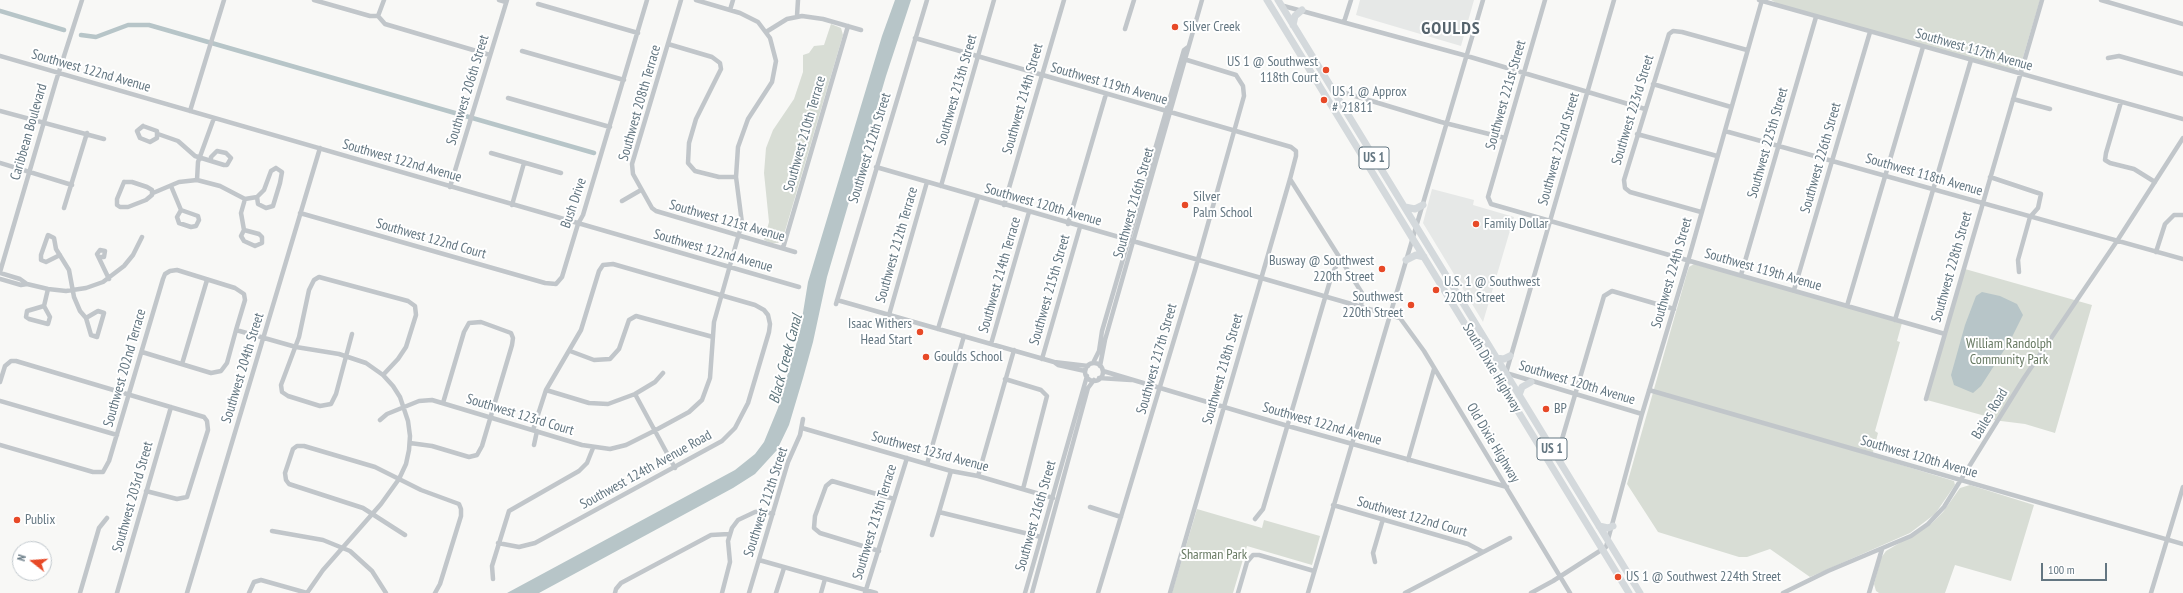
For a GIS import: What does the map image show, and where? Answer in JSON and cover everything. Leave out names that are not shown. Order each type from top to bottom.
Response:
[{"type":"highway","name":"South Dixie Highway","points":[[1267,0],[1629,593]]},
{"type":"highway","name":"South Dixie Highway","points":[[1279,2],[1640,592]]},
{"type":"highway","points":[[1293,25],[1295,16],[1302,10]]},
{"type":"highway","points":[[1290,39],[1300,46],[1325,86],[1332,89],[1329,94],[1329,101]]},
{"type":"highway","points":[[1371,170],[1380,177],[1407,222],[1416,226]]},
{"type":"highway","points":[[1405,207],[1415,208],[1422,205]]},
{"type":"highway","points":[[1412,238],[1421,242],[1450,290],[1459,297]]},
{"type":"highway","points":[[1406,260],[1416,255],[1424,257]]},
{"type":"highway","points":[[1462,320],[1471,326],[1497,369],[1506,373],[1503,382],[1504,388]]},
{"type":"highway","points":[[1496,358],[1502,359],[1510,356]]},
{"type":"highway","points":[[1519,395],[1522,387],[1530,382]]},
{"type":"highway","points":[[1562,483],[1572,491],[1601,539],[1608,541]]},
{"type":"highway","points":[[1599,526],[1606,528],[1613,526]]},
{"type":"highway","points":[[1603,551],[1611,554],[1632,588],[1640,592]]},
{"type":"street","name":"Caribbean Boulevard","points":[[0,272],[58,73],[82,0]]},
{"type":"street","points":[[190,111],[224,0]]},
{"type":"street","points":[[314,0],[370,16],[378,16],[385,24],[490,55]]},
{"type":"street","points":[[378,16],[384,0]]},
{"type":"street","points":[[499,0],[506,1]]},
{"type":"street","name":"Bush Drive","points":[[556,284],[562,277],[578,224],[583,215],[647,0]]},
{"type":"street","name":"Southwest 208th Terrace","points":[[641,190],[633,174],[632,167],[681,0]]},
{"type":"street","points":[[696,0],[730,10],[753,19],[766,32],[783,21],[797,16],[812,16],[861,30]]},
{"type":"street","points":[[730,10],[733,0]]},
{"type":"street","points":[[797,16],[798,0]]},
{"type":"street","name":"Southwest 212th Street","points":[[889,315],[836,302],[927,0]]},
{"type":"street","name":"Southwest 213th Street","points":[[941,186],[994,0]]},
{"type":"street","name":"Southwest 214th Street","points":[[1004,205],[1064,0]]},
{"type":"street","points":[[1125,28],[1134,0]]},
{"type":"street","name":"Southwest 216th Street","points":[[1032,593],[1088,388],[1097,379],[1102,368],[1105,340],[1187,60],[1189,52],[1188,47],[1202,0]]},
{"type":"street","points":[[1344,22],[1351,0]]},
{"type":"street","points":[[1308,593],[1483,0]]},
{"type":"street","name":"Southwest 221st Street","points":[[1488,197],[1545,0]]},
{"type":"street","name":"Southwest 222nd Street","points":[[1506,373],[1614,0]]},
{"type":"street","name":"Southwest 117th Avenue","points":[[1761,0],[1816,17],[2183,119]]},
{"type":"street","name":"Southwest 224th Street","points":[[1603,551],[1613,526],[1642,414],[1674,310],[1761,0]]},
{"type":"street","name":"Southwest 228th Street","points":[[1926,399],[2042,0]]},
{"type":"street","points":[[2100,0],[2183,24]]},
{"type":"street","name":"Southwest 206th Street","points":[[450,187],[506,1]]},
{"type":"street","points":[[1279,2],[1302,10],[1467,56],[1645,109]]},
{"type":"street","points":[[538,4],[638,33]]},
{"type":"street","name":"Southwest 225th Street","points":[[1741,275],[1816,17]]},
{"type":"street","name":"Southwest 210th Terrace","points":[[782,248],[848,26]]},
{"type":"street","name":"Southwest 123rd Court","points":[[380,420],[404,407],[424,400],[443,403],[593,448],[621,447],[689,412],[705,394],[710,378],[713,337],[742,220],[736,177],[737,152],[743,129],[770,86],[775,73],[775,51],[766,32]]},
{"type":"street","name":"Southwest 223rd Street","points":[[1701,212],[1631,192],[1625,188],[1624,182],[1666,40],[1671,32],[1682,32],[1747,50]]},
{"type":"street","name":"Southwest 226th Street","points":[[1794,290],[1870,32]]},
{"type":"street","name":"Southwest 119th Avenue","points":[[915,38],[1171,114],[1291,147],[1296,151]]},
{"type":"street","points":[[668,44],[715,58],[721,66],[702,104],[694,126],[688,156],[691,168],[718,177],[736,177]]},
{"type":"street","name":"Southwest 216th Street","points":[[1025,593],[1053,498],[1086,374],[1090,364],[1099,351],[1102,331],[1184,50],[1188,47]]},
{"type":"street","points":[[1848,306],[1923,47]]},
{"type":"street","points":[[522,51],[624,80]]},
{"type":"street","name":"Southwest 122nd Avenue","points":[[0,56],[799,287]]},
{"type":"street","points":[[2108,58],[2119,56],[2183,74]]},
{"type":"street","name":"Southwest 217th Street","points":[[1098,593],[1160,388],[1244,96],[1241,81],[1231,73],[1187,60]]},
{"type":"street","points":[[1895,320],[1971,60]]},
{"type":"street","points":[[1653,84],[1731,107]]},
{"type":"street","points":[[1332,89],[1447,123],[1505,138]]},
{"type":"street","name":"Southwest 215th Street","points":[[1068,224],[1106,94]]},
{"type":"street","points":[[508,98],[610,127]]},
{"type":"street","points":[[2013,99],[2050,109]]},
{"type":"street","points":[[2121,102],[2106,153],[2106,160],[2110,163],[2134,169],[2155,182]]},
{"type":"street","points":[[0,111],[43,124],[104,138]]},
{"type":"street","points":[[197,180],[199,158],[214,118]]},
{"type":"street","points":[[158,134],[157,138],[150,142],[140,138],[137,132],[139,128],[143,126],[155,130],[158,134],[178,141],[190,154],[211,161]]},
{"type":"street","name":"Southwest 118th Avenue","points":[[1725,131],[2183,259]]},
{"type":"street","points":[[64,208],[87,133]]},
{"type":"street","points":[[1638,134],[1717,156]]},
{"type":"street","name":"Bailes Road","points":[[1782,593],[1828,571],[1911,536],[1928,524],[1944,507],[2024,378],[2117,241],[2183,138]]},
{"type":"street","name":"Southwest 204th Street","points":[[187,593],[320,148]]},
{"type":"street","name":"Southwest 218th Street","points":[[1170,593],[1262,279],[1290,179],[1296,151]]},
{"type":"street","points":[[490,153],[561,174]]},
{"type":"street","points":[[512,205],[524,163]]},
{"type":"street","points":[[0,164],[72,185]]},
{"type":"street","name":"Southwest 120th Avenue","points":[[876,167],[1080,228],[1389,315]]},
{"type":"street","points":[[153,193],[150,189],[141,185],[124,182],[120,189],[117,203],[122,208],[128,208],[146,200],[153,193],[183,181],[197,180],[220,186],[245,199],[257,197],[264,190],[271,171],[276,168],[281,170],[282,176],[273,206],[269,208],[261,206],[257,202],[257,197]]},
{"type":"street","points":[[1990,177],[2041,194],[2036,212],[2030,217],[2018,260],[2019,272]]},
{"type":"street","points":[[1290,179],[1362,293],[1361,308]]},
{"type":"street","name":"Southwest 212th Terrace","points":[[889,315],[927,182]]},
{"type":"street","points":[[171,186],[181,210],[198,216],[199,220],[196,226],[191,227],[179,223],[177,217],[181,210]]},
{"type":"street","points":[[622,201],[641,190]]},
{"type":"street","name":"Southwest 121st Avenue","points":[[641,190],[656,212],[795,252]]},
{"type":"street","points":[[938,329],[978,197]]},
{"type":"street","name":"Southwest 119th Avenue","points":[[1488,197],[1493,205],[1679,256],[1688,261],[1945,334]]},
{"type":"street","points":[[244,230],[259,234],[262,237],[262,243],[256,246],[244,241],[241,236],[244,230],[241,213],[245,199]]},
{"type":"street","name":"Southwest 214th Terrace","points":[[991,344],[1029,212]]},
{"type":"street","name":"Southwest 122nd Court","points":[[300,213],[545,283],[556,284]]},
{"type":"street","points":[[2156,252],[2165,224],[2174,215],[2183,215]]},
{"type":"street","name":"Southwest 215th Street","points":[[1042,359],[1080,228]]},
{"type":"street","points":[[60,255],[46,262],[41,260],[48,235],[54,238],[60,255],[69,270],[73,291],[80,311],[86,318],[91,335],[97,336],[104,313],[98,311],[86,318]]},
{"type":"street","points":[[0,272],[20,279],[28,284],[48,289],[73,291],[92,286],[108,279],[129,261],[142,237]]},
{"type":"street","points":[[99,257],[108,279]]},
{"type":"street","points":[[1255,519],[1263,509],[1332,274],[1340,259]]},
{"type":"street","points":[[534,444],[535,431],[546,390],[570,351],[582,326],[599,271],[605,264],[722,296]]},
{"type":"street","name":"Southwest 202nd Terrace","points":[[0,445],[93,472],[103,472],[108,465],[163,279],[170,270],[180,271],[207,280]]},
{"type":"street","points":[[352,334],[335,398],[328,406],[320,406],[288,396],[281,389],[296,347],[314,280],[319,277],[325,277],[408,301],[415,306],[416,315],[406,347],[402,355],[383,375]]},
{"type":"street","points":[[0,279],[21,285],[28,284]]},
{"type":"street","points":[[142,352],[211,373],[219,373],[225,366],[245,300],[244,294],[235,288],[207,280],[182,364]]},
{"type":"street","points":[[44,306],[27,311],[26,317],[48,324],[50,318],[44,306],[48,289]]},
{"type":"street","points":[[1560,446],[1604,296],[1607,292],[1612,291],[1674,310]]},
{"type":"street","name":"Southwest 124th Avenue Road","points":[[498,543],[519,547],[535,543],[722,441],[739,422],[748,403],[770,324],[768,315],[758,306],[722,296]]},
{"type":"street","points":[[889,315],[1054,362],[1090,364]]},
{"type":"street","name":"Old Dixie Highway","points":[[1389,315],[1395,315],[1403,320],[1570,593]]},
{"type":"street","points":[[570,351],[594,360],[610,359],[619,349],[629,320],[636,316],[713,337]]},
{"type":"street","points":[[410,443],[432,446],[469,457],[475,456],[481,450],[512,345],[512,333],[481,322],[469,323],[465,329],[443,403]]},
{"type":"street","points":[[236,330],[296,347],[347,356],[366,363],[383,375],[396,391],[404,407],[410,429],[410,443],[406,464],[400,479],[373,513],[323,570],[307,593],[264,580],[256,581],[252,584],[249,593]]},
{"type":"street","points":[[927,464],[964,336]]},
{"type":"street","points":[[978,476],[1014,350]]},
{"type":"street","points":[[0,382],[4,368],[9,362],[20,363],[200,415],[208,421],[208,430],[191,489],[187,496],[183,499],[175,499],[146,491]]},
{"type":"street","points":[[1054,362],[1058,365],[1097,379]]},
{"type":"street","name":"Southwest 122nd Avenue","points":[[1090,364],[1133,380],[1288,426],[1506,487]]},
{"type":"street","points":[[1408,460],[1434,369]]},
{"type":"street","points":[[546,390],[599,405],[613,403],[635,394],[655,382],[663,373]]},
{"type":"street","name":"Southwest 120th Avenue","points":[[1506,373],[1530,382],[1642,414]]},
{"type":"street","name":"Southwest 122nd Avenue","points":[[1097,379],[1105,377],[1133,380]]},
{"type":"street","points":[[1005,380],[1041,390],[1047,396],[1023,489]]},
{"type":"street","name":"Southwest 120th Avenue","points":[[1649,390],[2183,544]]},
{"type":"street","points":[[635,394],[675,468]]},
{"type":"street","points":[[0,401],[117,435]]},
{"type":"street","name":"Southwest 203rd Street","points":[[117,593],[170,407]]},
{"type":"street","name":"Southwest 212th Street","points":[[749,593],[790,457],[802,428],[803,419]]},
{"type":"street","name":"Southwest 123rd Avenue","points":[[802,428],[951,471],[978,476],[1053,498]]},
{"type":"street","points":[[405,535],[373,513],[354,505],[294,486],[286,480],[285,474],[290,455],[297,446],[304,446],[367,464],[426,492],[452,500],[460,507],[459,522],[440,584],[435,593]]},
{"type":"street","points":[[493,579],[492,566],[498,543],[511,509],[579,471],[587,462],[593,448]]},
{"type":"street","name":"Southwest 213th Terrace","points":[[865,592],[907,458]]},
{"type":"street","points":[[932,535],[951,471]]},
{"type":"street","points":[[879,551],[823,534],[815,530],[815,516],[828,483],[838,482],[894,498]]},
{"type":"street","points":[[2151,593],[2183,487]]},
{"type":"street","points":[[1043,555],[1042,547],[1054,510],[1053,498]]},
{"type":"street","name":"Southwest 122nd Court","points":[[1333,505],[1468,544],[1483,552]]},
{"type":"street","points":[[1090,507],[1122,517]]},
{"type":"street","points":[[722,593],[730,562],[729,534],[738,520],[752,513],[762,511],[772,514]]},
{"type":"street","points":[[939,512],[1041,537]]},
{"type":"street","points":[[80,593],[99,528],[107,518]]},
{"type":"street","points":[[1375,562],[1373,553],[1383,519]]},
{"type":"street","points":[[272,531],[322,540],[350,551],[376,576],[386,593]]},
{"type":"street","points":[[615,593],[616,588],[621,584],[711,535],[729,534]]},
{"type":"street","points":[[1405,593],[1510,538]]},
{"type":"street","points":[[1871,593],[1882,549]]},
{"type":"street","points":[[1531,593],[1603,551]]},
{"type":"street","points":[[1238,593],[1247,562],[1253,555],[1259,555],[1314,571]]},
{"type":"street","points":[[759,560],[865,592],[876,593]]},
{"type":"street","points":[[776,593],[784,568]]},
{"type":"street","points":[[820,593],[825,579]]},
{"type":"shaded area","name":"Black Creek Canal","points":[[895,0],[911,0],[886,76],[827,277],[813,342],[803,378],[789,425],[777,450],[755,474],[733,488],[539,593],[507,593],[735,470],[755,454],[764,442],[778,408],[800,331],[808,282],[882,36]]},
{"type":"shaded area","points":[[1360,0],[1474,0],[1461,46],[1356,15]]},
{"type":"shaded area","points":[[1432,189],[1474,200],[1473,205],[1514,217],[1483,322],[1423,223]]},
{"type":"shaded area","points":[[1982,292],[2000,296],[2017,304],[2023,315],[2010,341],[1981,386],[1973,393],[1954,385],[1951,375],[1965,325],[1976,296]]},
{"type":"green space","points":[[1771,0],[2040,0],[2021,64],[2014,70],[1778,4]]},
{"type":"green space","points":[[831,24],[841,28],[843,35],[783,238],[778,243],[771,243],[764,240],[769,222],[764,173],[766,148],[773,130],[794,99],[803,72],[803,55],[809,53],[814,46],[824,45]]},
{"type":"green space","points":[[1694,264],[1902,323],[1897,341],[1900,342],[1875,431],[1878,433],[1872,456],[1954,481],[1955,485],[1935,514],[1910,533],[1810,577],[1770,549],[1747,557],[1739,557],[1658,532],[1627,484],[1687,273],[1689,267]]},
{"type":"green space","name":"William Randolph Community Park","points":[[1965,269],[2092,305],[2055,433],[2025,424],[1993,420],[1989,417],[1927,400]]},
{"type":"green space","points":[[1970,485],[2034,505],[2011,581],[1955,565],[1945,593],[1879,593],[1876,591],[1874,584],[1881,558],[1886,551],[1931,524],[1943,512],[1960,488]]},
{"type":"green space","name":"Sharman Park","points":[[1197,509],[1262,528],[1264,520],[1320,536],[1312,565],[1247,546],[1233,593],[1172,593]]},
{"type":"waterway","points":[[0,11],[64,30]]},
{"type":"waterway","points":[[81,35],[96,37],[128,25],[149,25],[594,153]]},
{"type":"place","name":"Silver Creek","points":[[1175,27]]},
{"type":"place","name":"US 1 @ Southwest 118th Court","points":[[1326,70]]},
{"type":"place","name":"US 1 @ Approx # 21811","points":[[1324,100]]},
{"type":"place","name":"Silver Palm School","points":[[1185,205]]},
{"type":"place","name":"Family Dollar","points":[[1476,224]]},
{"type":"place","name":"Busway @ Southwest 220th Street","points":[[1382,269]]},
{"type":"place","name":"U.S. 1 @ Southwest 220th Street","points":[[1436,290]]},
{"type":"place","name":"Southwest 220th Street","points":[[1411,305]]},
{"type":"place","name":"Isaac Withers Head Start","points":[[920,332]]},
{"type":"place","name":"Goulds School","points":[[926,357]]},
{"type":"place","name":"BP","points":[[1546,409]]},
{"type":"place","name":"Publix","points":[[17,520]]},
{"type":"place","name":"US 1 @ Southwest 224th Street","points":[[1618,577]]},
{"type":"district","name":"GOULDS","points":[[1451,29]]}]
